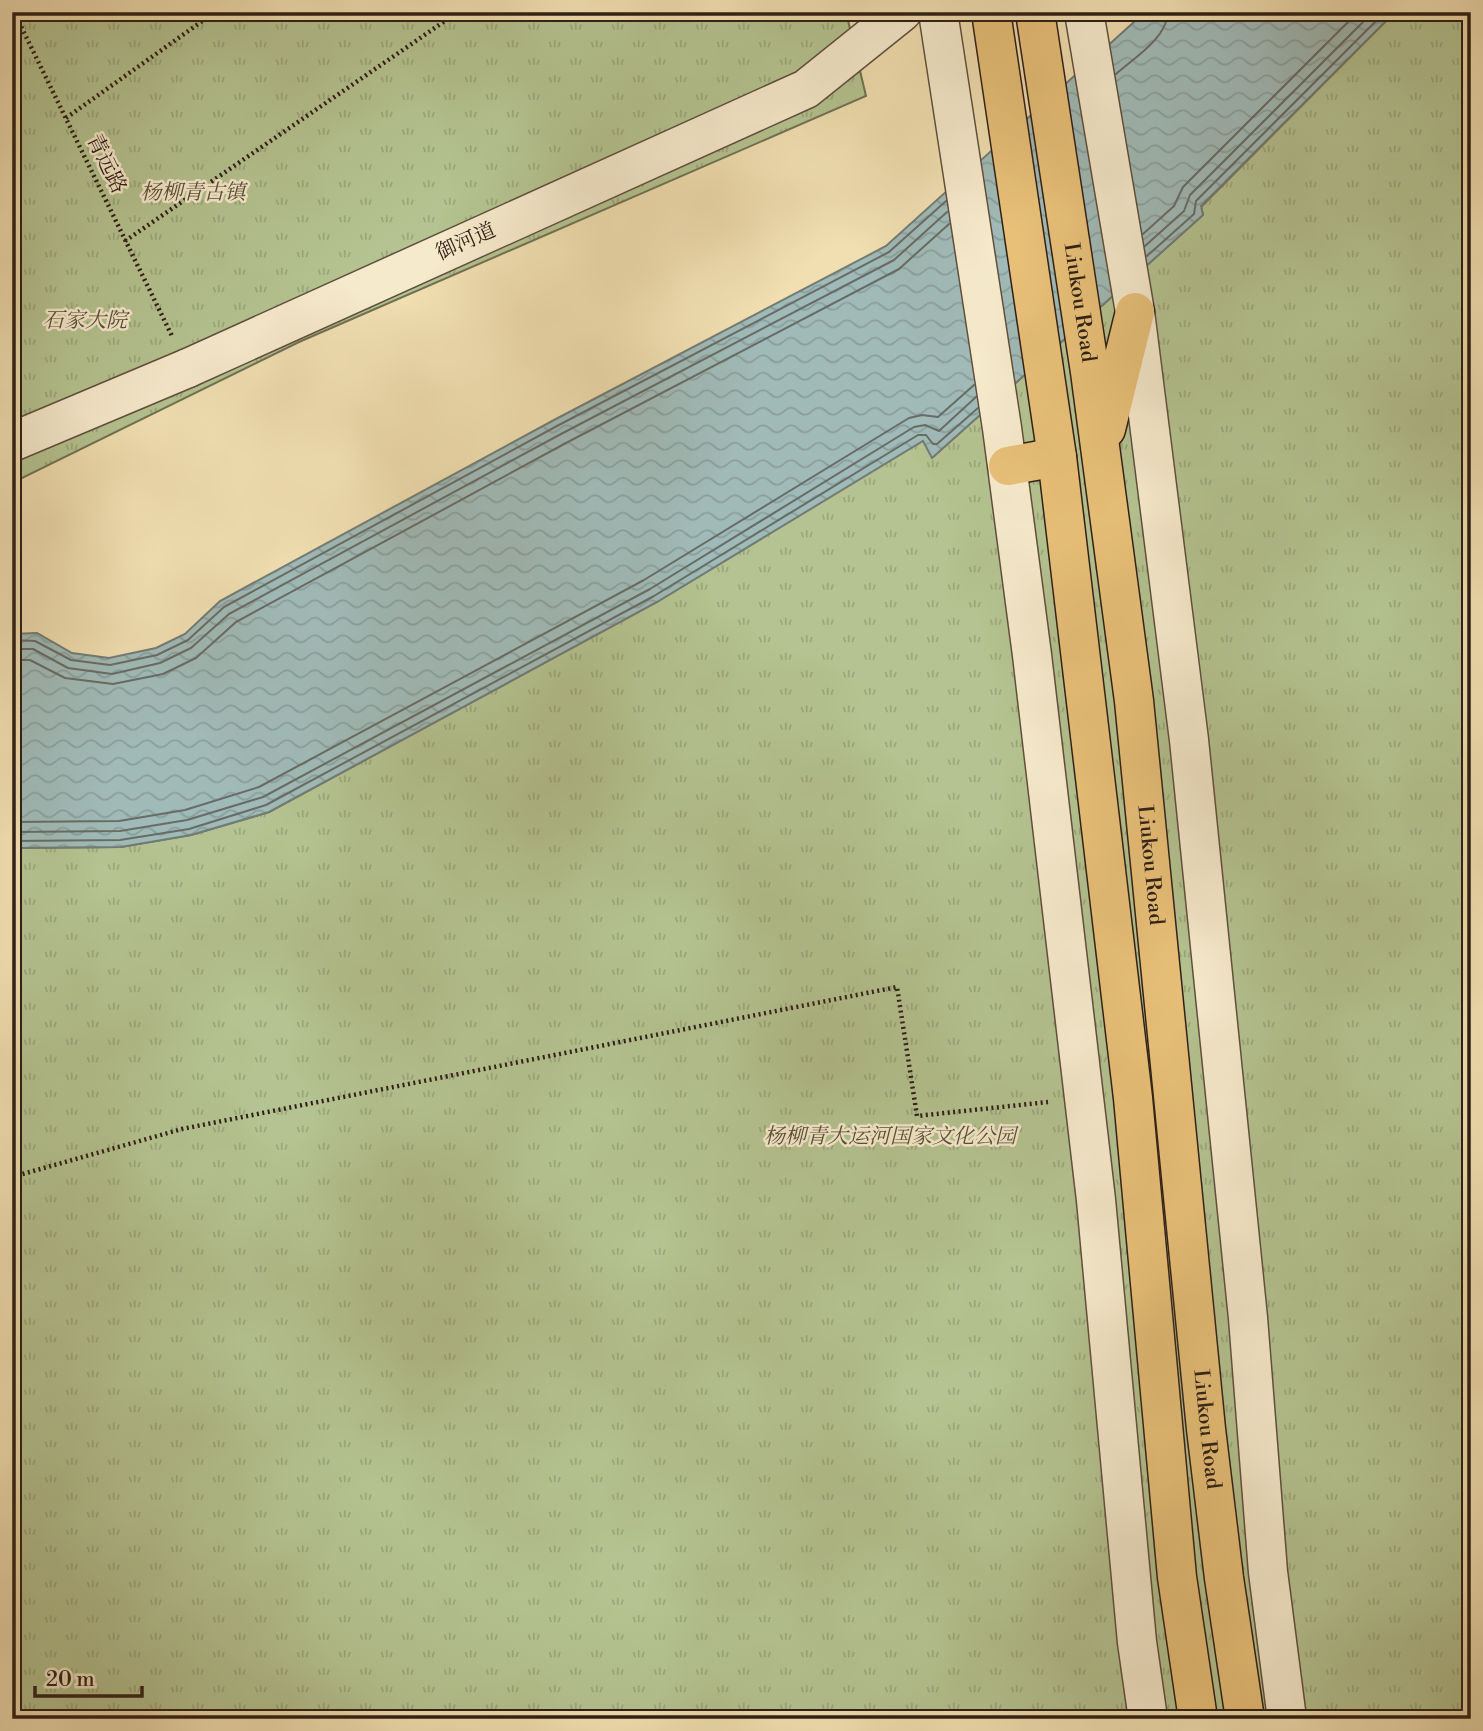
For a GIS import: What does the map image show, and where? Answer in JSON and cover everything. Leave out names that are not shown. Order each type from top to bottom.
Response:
[{"type":"main road","name":"Liukou Road","points":[[991,12],[1057,457],[1132,1084],[1177,1577],[1198,1719]]},
{"type":"main road","name":"Liukou Road","points":[[1036,18],[1101,448],[1134,701],[1206,1429],[1245,1719]]},
{"type":"main road","points":[[1101,448],[1135,312]]},
{"type":"main road","points":[[1007,466],[1057,457]]},
{"type":"street","name":"御河道","points":[[12,442],[188,368],[806,89],[902,12]]},
{"type":"street","points":[[938,12],[1007,466],[1084,1098],[1137,1642],[1148,1719]]},
{"type":"street","points":[[1084,12],[1135,312],[1189,740],[1248,1318],[1268,1572],[1287,1719]]},
{"type":"path","name":"青远路","points":[[14,12],[188,368]]},
{"type":"path","points":[[66,118],[215,12]]},
{"type":"path","points":[[125,240],[458,12]]},
{"type":"path","points":[[12,1177],[181,1129],[898,987],[918,1116],[1084,1098]]},
{"type":"green space","name":"杨柳青古镇","points":[[12,12],[846,12],[866,96],[299,342],[12,483]]},
{"type":"green space","name":"杨柳青大运河国家文化公园","points":[[1395,12],[1471,12],[1471,1719],[12,1719],[12,848],[121,847],[191,835],[269,812],[657,602],[923,440],[933,457],[1203,215],[1201,207]]},
{"type":"water","points":[[1145,12],[1395,12],[1201,206],[1203,215],[932,458],[923,441],[657,602],[269,812],[191,835],[121,847],[12,848],[12,634],[37,633],[72,653],[109,658],[156,648],[185,634],[220,601],[554,420],[886,246]]},
{"type":"park label","name":"石家大院","points":[[85,321]]}]
